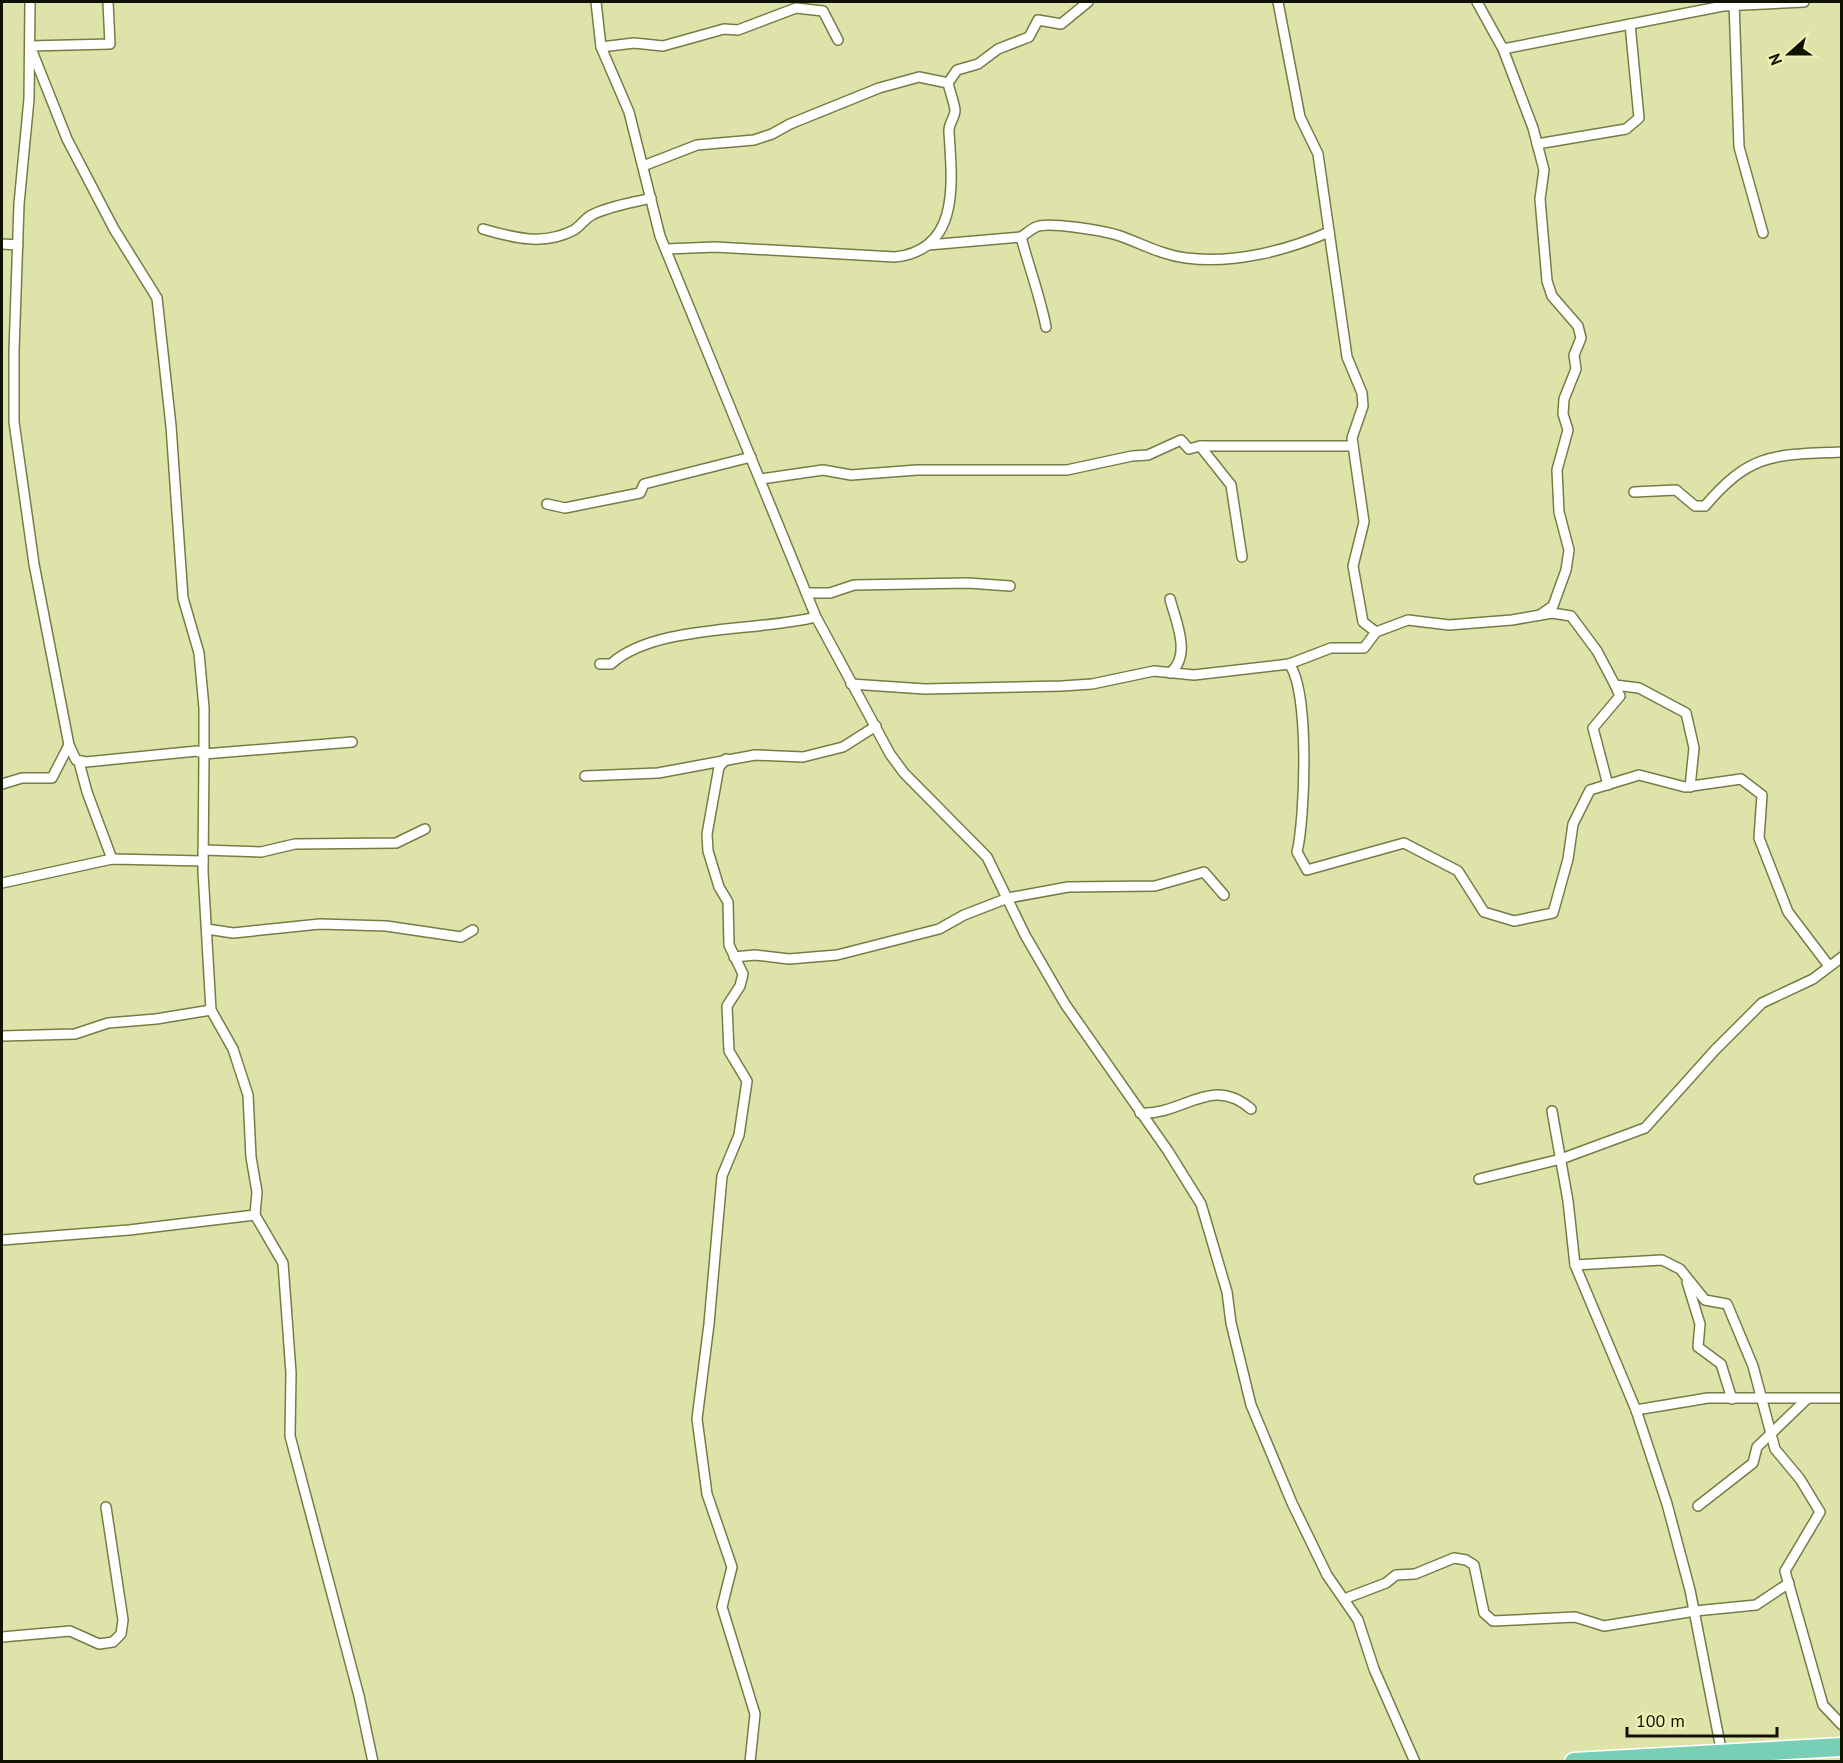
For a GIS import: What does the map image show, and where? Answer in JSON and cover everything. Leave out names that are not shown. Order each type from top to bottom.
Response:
[{"type":"highway","points":[[1574,1761],[1842,1747]]},
{"type":"highway","points":[[1808,1761],[1842,1760]]},
{"type":"street","points":[[30,2],[30,46],[18,245],[14,422],[34,564],[73,758],[79,762],[196,751],[204,754],[352,742]]},
{"type":"street","points":[[30,46],[110,44],[108,2]]},
{"type":"street","points":[[596,2],[601,47],[629,112],[666,249],[816,617],[890,754],[904,773],[987,857],[1025,935],[1065,1004],[1201,1204],[1227,1292],[1231,1323],[1251,1405],[1327,1575],[1358,1620],[1374,1669],[1415,1761]]},
{"type":"street","points":[[948,83],[957,70],[978,64],[999,49],[1029,37],[1038,21],[1061,24],[1088,2]]},
{"type":"street","points":[[1278,2],[1300,117],[1318,154],[1347,357],[1362,393],[1363,406],[1352,438],[1364,522],[1353,566],[1363,622],[1376,632]]},
{"type":"street","points":[[1476,2],[1503,50],[1537,144],[1544,170],[1540,199],[1547,281],[1552,296],[1578,326],[1581,338],[1574,355],[1576,369],[1564,399],[1563,414],[1568,430],[1557,470],[1559,512],[1569,550],[1566,570],[1553,606],[1540,615]]},
{"type":"street","points":[[1503,50],[1573,38],[1735,3],[1804,2]]},
{"type":"street","points":[[1735,3],[1739,147],[1763,233]]},
{"type":"street","points":[[601,47],[634,43],[663,46],[724,29],[738,30],[796,8],[823,11],[838,40]]},
{"type":"street","points":[[1537,144],[1626,129],[1639,118],[1630,24]]},
{"type":"street","points":[[30,46],[67,139],[114,230],[157,298],[183,597],[199,653],[204,708],[203,861],[211,1010],[233,1049],[248,1095],[251,1157],[257,1192],[255,1215],[283,1263],[291,1373],[290,1436],[359,1696],[373,1761]]},
{"type":"street","points":[[643,166],[697,145],[754,140],[879,88],[919,77],[948,83]]},
{"type":"street","points":[[666,249],[715,247],[895,257],[913,255],[928,245],[942,228],[948,214],[952,166],[948,128],[956,112],[948,83]]},
{"type":"street","points":[[483,229],[506,236],[543,241],[559,237],[576,228],[592,215],[651,198]]},
{"type":"street","points":[[928,245],[1021,237],[1036,227],[1046,224],[1116,235],[1148,250],[1186,259],[1213,259],[1283,249],[1329,232]]},
{"type":"street","points":[[1021,237],[1031,277],[1041,300],[1046,327]]},
{"type":"street","points":[[2,244],[18,245]]},
{"type":"street","points":[[761,479],[824,470],[851,475],[917,470],[1067,470],[1132,456],[1148,455],[1181,440],[1189,449],[1200,446],[1353,446]]},
{"type":"street","points":[[1200,446],[1231,485],[1242,557]]},
{"type":"street","points":[[1634,492],[1676,490],[1695,506],[1705,506],[1727,480],[1765,459],[1791,454],[1842,452]]},
{"type":"street","points":[[547,504],[565,508],[640,493],[644,484],[751,457]]},
{"type":"street","points":[[807,593],[830,593],[854,585],[968,583],[1010,586]]},
{"type":"street","points":[[1170,599],[1182,648],[1178,666],[1170,673]]},
{"type":"street","points":[[851,684],[925,688],[1062,686],[1092,684],[1154,671],[1194,675],[1289,664],[1331,648],[1364,648],[1376,632],[1408,620],[1449,625],[1512,620],[1540,615],[1571,616],[1597,651],[1620,696],[1593,728],[1608,785]]},
{"type":"street","points":[[600,664],[611,664],[623,652],[642,644],[685,635],[795,622],[816,617]]},
{"type":"street","points":[[1289,664],[1294,670],[1298,688],[1305,770],[1301,836],[1297,852],[1307,870],[1404,843],[1458,871],[1484,912],[1514,921],[1553,913],[1568,860],[1573,824],[1590,790],[1639,775],[1690,787],[1741,779],[1762,795],[1759,838],[1788,912],[1829,966]]},
{"type":"street","points":[[1615,685],[1639,688],[1686,713],[1694,748],[1690,787]]},
{"type":"street","points":[[585,776],[658,773],[755,755],[803,757],[843,747],[876,726]]},
{"type":"street","points":[[2,784],[22,778],[52,778],[69,745]]},
{"type":"street","points":[[726,759],[719,767],[716,780],[707,834],[708,851],[719,887],[728,902],[729,945],[743,974],[740,986],[726,1006],[729,1051],[747,1081],[739,1135],[722,1176],[712,1303],[697,1419],[707,1494],[732,1567],[722,1607],[755,1714],[750,1761]]},
{"type":"street","points":[[79,762],[87,792],[112,860]]},
{"type":"street","points":[[699,765],[708,770],[716,780]]},
{"type":"street","points":[[203,850],[261,852],[295,844],[396,843],[425,829]]},
{"type":"street","points":[[2,883],[112,860],[203,861]]},
{"type":"street","points":[[734,957],[755,955],[789,959],[837,955],[939,929],[964,915],[1008,898],[1068,887],[1155,886],[1204,872],[1224,895]]},
{"type":"street","points":[[207,929],[233,933],[320,924],[387,926],[461,937],[473,930]]},
{"type":"street","points":[[1479,1179],[1561,1159],[1646,1128],[1715,1050],[1762,1003],[1813,979],[1842,957]]},
{"type":"street","points":[[2,1036],[75,1034],[108,1023],[156,1019],[211,1010]]},
{"type":"street","points":[[1140,1113],[1158,1114],[1202,1096],[1220,1094],[1238,1098],[1251,1109]]},
{"type":"street","points":[[1552,1111],[1561,1159],[1575,1265],[1636,1410],[1667,1504],[1695,1611],[1722,1755]]},
{"type":"street","points":[[2,1240],[129,1230],[255,1215]]},
{"type":"street","points":[[1575,1265],[1662,1260],[1680,1269],[1705,1300],[1727,1304],[1753,1366],[1774,1449],[1800,1479],[1820,1512],[1785,1571],[1823,1705],[1842,1725]]},
{"type":"street","points":[[1685,1275],[1700,1324],[1698,1347],[1721,1364],[1732,1399]]},
{"type":"street","points":[[1636,1410],[1708,1398],[1842,1398]]},
{"type":"street","points":[[1698,1506],[1753,1463],[1757,1447],[1807,1399]]},
{"type":"street","points":[[2,1637],[70,1631],[99,1644],[113,1642],[122,1634],[123,1620],[106,1507]]},
{"type":"street","points":[[1344,1599],[1386,1583],[1396,1575],[1415,1574],[1454,1558],[1466,1560],[1474,1565],[1484,1613],[1493,1620],[1575,1617],[1604,1626],[1695,1611],[1756,1605],[1789,1583]]}]
